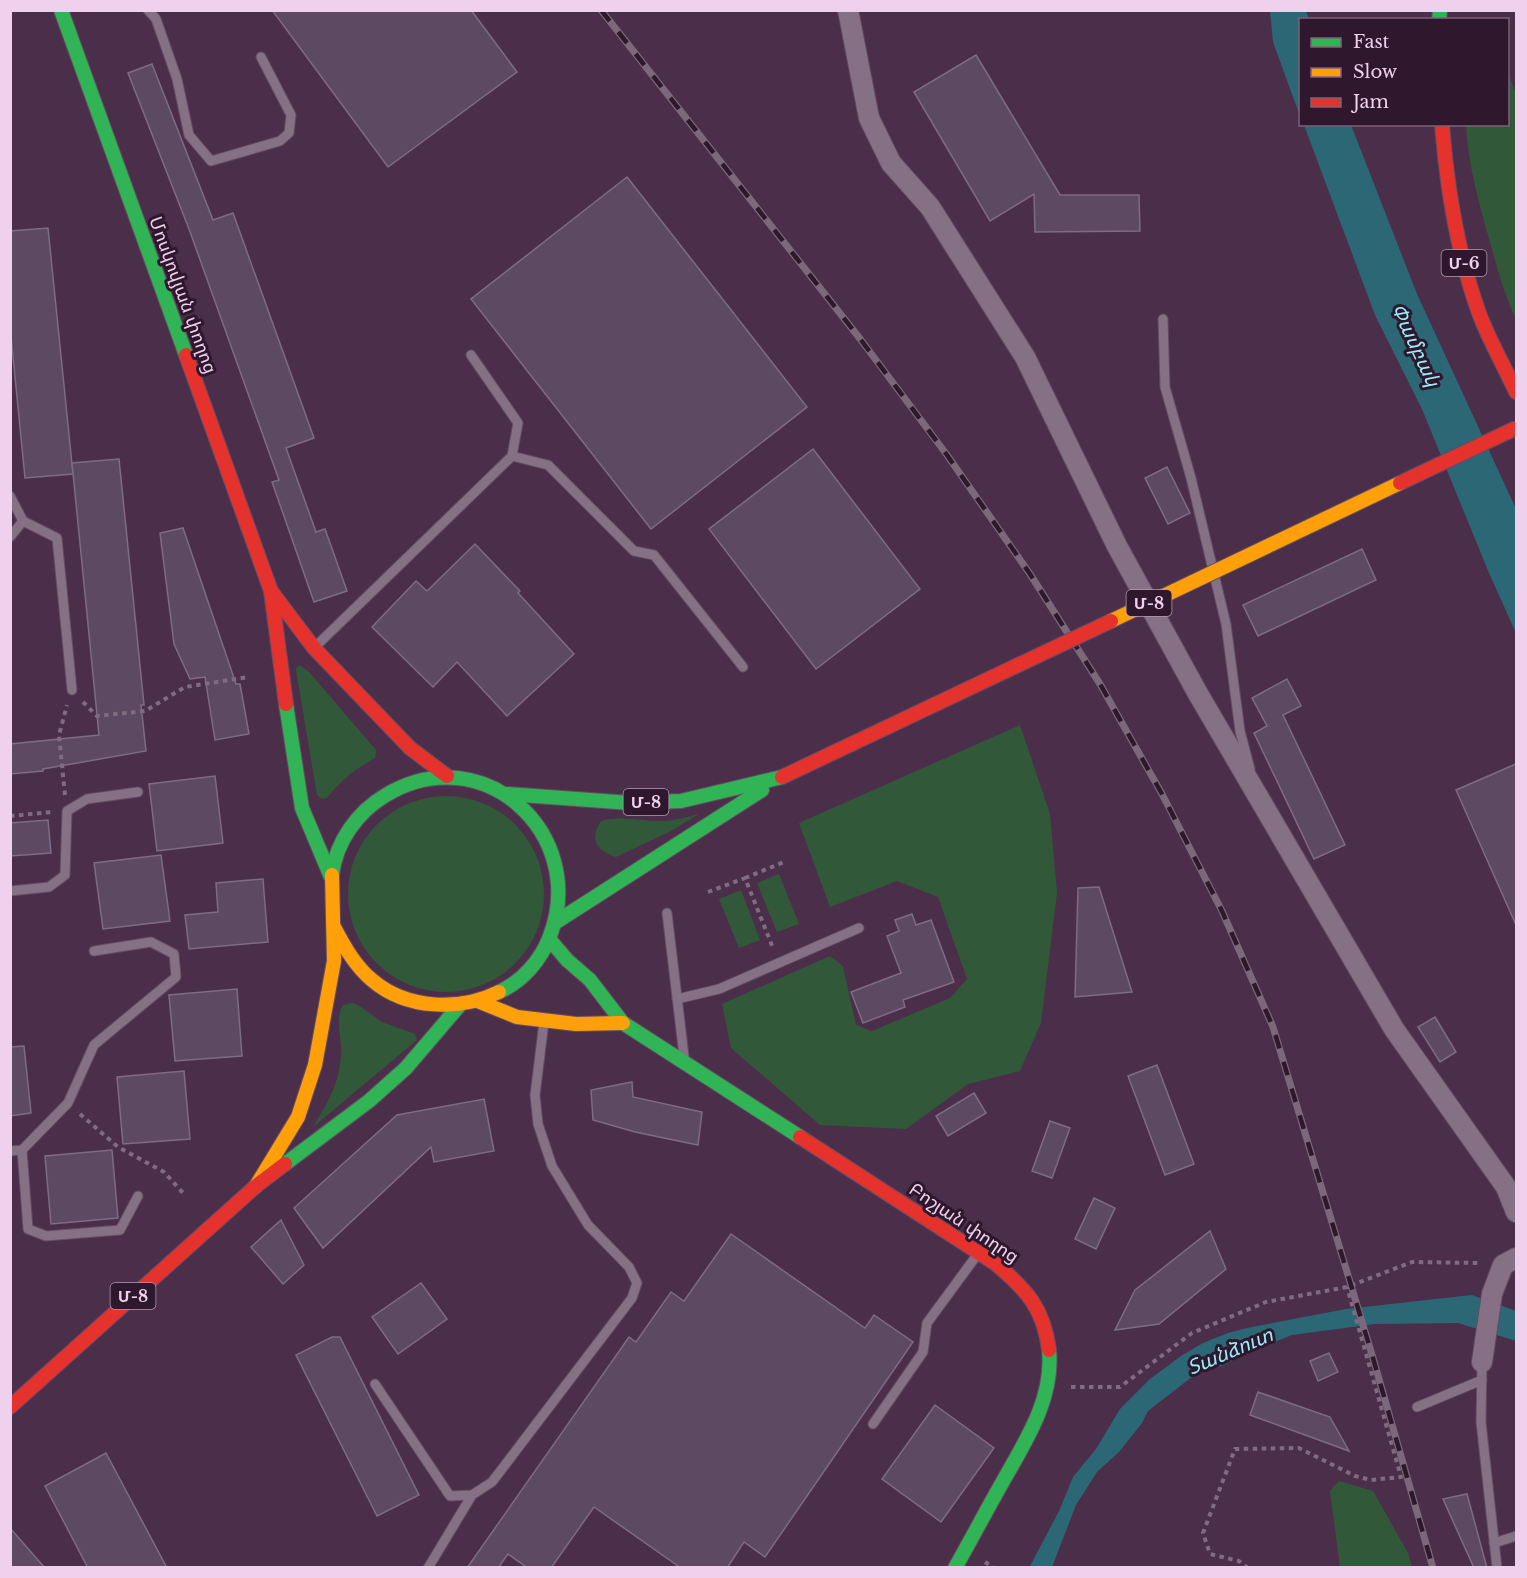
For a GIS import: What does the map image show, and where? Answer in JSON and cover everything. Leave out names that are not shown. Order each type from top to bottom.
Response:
[{"type":"main road","name":"Մոսկովյան փողոց","points":[[61,10],[271,591],[277,647],[302,808],[331,877]]},
{"type":"main road","name":"Մ-6","points":[[1442,126],[1444,151],[1461,251],[1476,306],[1516,392]]},
{"type":"main road","name":"Մ-8","points":[[556,922],[782,777],[1516,428]]},
{"type":"main road","name":"Մոսկովյան փողոց","points":[[271,591],[314,648],[410,748],[447,776]]},
{"type":"main road","points":[[447,776],[468,778],[488,785],[507,794],[529,813],[546,837],[556,864],[560,893],[556,922],[550,940],[540,957],[523,976],[503,992],[480,1002],[437,1007],[396,996],[378,985],[362,971],[348,954],[334,927],[329,889],[336,853],[346,832],[361,812],[379,797],[400,785],[423,778],[447,776]]},
{"type":"main road","name":"Մ-8","points":[[507,794],[631,802],[681,801],[782,777]]},
{"type":"main road","name":"Մ-8","points":[[256,1186],[297,1118],[315,1067],[334,960],[334,927]]},
{"type":"main road","name":"Բոշյան փողոց","points":[[550,940],[567,960],[590,980],[623,1023],[979,1253],[1019,1283],[1035,1302],[1047,1332],[1050,1360],[1047,1388],[1037,1420],[955,1568]]},
{"type":"main road","points":[[480,1002],[517,1017],[576,1024],[623,1023]]},
{"type":"main road","name":"Մ-8","points":[[12,1402],[256,1186],[374,1096],[405,1068],[459,1006]]},
{"type":"street","points":[[848,10],[869,118],[891,163],[930,207],[1025,357],[1117,546],[1197,692],[1394,1029],[1506,1187],[1516,1212]]},
{"type":"street","points":[[1482,1371],[1492,1294],[1510,1262]]},
{"type":"lane","points":[[148,10],[156,19],[177,80],[189,135],[211,161],[280,141],[289,133],[291,115],[261,57]]},
{"type":"lane","points":[[1163,319],[1165,387],[1191,478],[1226,624],[1240,731],[1256,791]]},
{"type":"lane","points":[[314,648],[512,456],[518,423],[471,355]]},
{"type":"lane","points":[[512,456],[548,465],[634,551],[654,555],[743,667]]},
{"type":"lane","points":[[10,496],[23,521],[57,538],[72,690]]},
{"type":"lane","points":[[10,537],[23,521]]},
{"type":"lane","points":[[10,891],[49,886],[65,875],[67,811],[87,799],[138,792]]},
{"type":"lane","points":[[667,913],[685,1063]]},
{"type":"lane","points":[[677,999],[719,989],[859,928]]},
{"type":"lane","points":[[10,1151],[22,1150],[68,1103],[94,1045],[176,977],[174,954],[151,942],[94,951]]},
{"type":"lane","points":[[428,1568],[472,1495],[492,1482],[632,1299],[637,1283],[629,1267],[588,1226],[552,1166],[538,1124],[535,1095],[544,1020]]},
{"type":"lane","points":[[22,1150],[28,1229],[46,1236],[120,1230],[138,1196]]},
{"type":"lane","points":[[873,1424],[923,1352],[927,1323],[979,1253]]},
{"type":"lane","points":[[1417,1407],[1482,1371]]},
{"type":"lane","points":[[1482,1371],[1481,1422],[1497,1568]]},
{"type":"lane","points":[[375,1384],[450,1496],[472,1495]]},
{"type":"lane","points":[[1494,1543],[1516,1536]]},
{"type":"path","points":[[72,690],[97,716],[145,711],[185,687],[248,677]]},
{"type":"path","points":[[10,816],[67,811],[59,735],[66,710]]},
{"type":"path","points":[[708,892],[784,862]]},
{"type":"path","points":[[746,878],[779,963]]},
{"type":"path","points":[[68,1103],[118,1147],[164,1172],[183,1193]]},
{"type":"path","points":[[1047,1388],[1120,1387],[1192,1333],[1266,1302],[1347,1287],[1412,1262],[1510,1262]]},
{"type":"path","points":[[1248,1568],[1239,1561],[1210,1554],[1203,1533],[1235,1449],[1299,1448],[1355,1476],[1371,1480],[1401,1477],[1347,1287]]},
{"type":"shaded area","points":[[1509,76],[1516,94],[1516,320],[1498,272],[1478,199],[1466,126],[1509,126]]},
{"type":"shaded area","points":[[300,665],[309,672],[376,750],[375,758],[337,786],[327,798],[322,799],[317,795],[296,670]]},
{"type":"shaded area","points":[[1020,725],[1050,814],[1057,893],[1041,1023],[1020,1071],[968,1084],[906,1129],[820,1125],[731,1048],[722,1004],[830,956],[843,966],[856,1025],[872,1031],[950,998],[967,979],[938,897],[897,881],[830,907],[799,823]]},
{"type":"shaded area","points":[[436,796],[456,796],[484,803],[501,812],[516,824],[528,839],[537,856],[544,884],[544,904],[537,932],[528,949],[516,964],[501,976],[484,985],[456,992],[436,992],[408,985],[391,976],[376,964],[364,949],[355,932],[348,904],[348,884],[355,856],[364,839],[376,824],[391,812],[408,803]]},
{"type":"shaded area","points":[[699,814],[671,831],[616,857],[596,844],[595,834],[601,821],[616,819],[665,821]]},
{"type":"shaded area","points":[[779,874],[799,924],[777,932],[757,883]]},
{"type":"shaded area","points":[[741,890],[760,940],[739,948],[719,899]]},
{"type":"shaded area","points":[[352,1003],[382,1022],[415,1034],[417,1040],[313,1127],[328,1102],[340,1068],[340,1011],[343,1005]]},
{"type":"shaded area","points":[[1339,1481],[1373,1491],[1408,1553],[1412,1567],[1340,1567],[1330,1491]]},
{"type":"water","points":[[1270,11],[1306,11],[1309,18],[1299,18],[1299,113],[1273,42]]},
{"type":"water","name":"Փամբակ","points":[[1304,126],[1351,126],[1417,294],[1516,509],[1516,633],[1422,409],[1375,315]]},
{"type":"water","name":"Տանձուտ","points":[[1472,1295],[1516,1311],[1516,1341],[1458,1323],[1375,1324],[1292,1335],[1244,1354],[1225,1365],[1197,1373],[1148,1411],[1142,1423],[1119,1452],[1097,1472],[1076,1505],[1052,1567],[1029,1568],[1059,1511],[1073,1477],[1096,1449],[1120,1409],[1150,1379],[1181,1356],[1203,1343],[1247,1328],[1346,1309]]},
{"type":"building","points":[[272,10],[471,10],[517,72],[388,167]]},
{"type":"building","points":[[976,55],[1060,195],[1139,195],[1140,231],[1035,232],[1034,194],[990,221],[914,92]]},
{"type":"building","points":[[152,64],[213,220],[233,213],[314,438],[286,448],[316,532],[325,529],[347,591],[314,602],[272,482],[279,480],[189,229],[128,73]]},
{"type":"building","points":[[627,177],[807,407],[651,529],[471,299]]},
{"type":"building","points":[[48,228],[73,474],[25,478],[10,326],[10,231]]},
{"type":"building","points":[[813,449],[920,589],[816,669],[709,529]]},
{"type":"building","points":[[119,459],[144,705],[141,705],[146,751],[43,769],[43,771],[10,774],[10,744],[99,735],[72,463]]},
{"type":"building","points":[[1167,467],[1190,513],[1168,524],[1145,478]]},
{"type":"building","points":[[183,528],[236,684],[240,684],[249,734],[215,740],[205,677],[190,679],[174,644],[160,533]]},
{"type":"building","points":[[475,544],[520,591],[518,593],[574,654],[507,716],[457,662],[433,687],[372,627],[416,581],[427,591]]},
{"type":"building","points":[[1362,549],[1376,580],[1258,636],[1243,605]]},
{"type":"building","points":[[1287,679],[1301,706],[1283,715],[1345,845],[1314,859],[1254,733],[1267,726],[1252,698]]},
{"type":"building","points":[[1516,764],[1516,925],[1456,790]]},
{"type":"building","points":[[215,776],[223,843],[157,851],[149,784]]},
{"type":"building","points":[[48,820],[51,853],[10,856],[10,823]]},
{"type":"building","points":[[161,855],[170,921],[103,929],[94,863]]},
{"type":"building","points":[[263,879],[268,942],[189,949],[185,915],[218,912],[216,883]]},
{"type":"building","points":[[1099,887],[1132,992],[1075,997],[1078,888]]},
{"type":"building","points":[[912,914],[916,925],[931,920],[954,982],[903,1000],[905,1007],[863,1023],[851,992],[901,973],[887,936],[899,931],[895,920]]},
{"type":"building","points":[[237,989],[242,1056],[175,1061],[169,995]]},
{"type":"building","points":[[1435,1017],[1456,1052],[1440,1062],[1418,1027]]},
{"type":"building","points":[[24,1046],[31,1113],[10,1116],[10,1047]]},
{"type":"building","points":[[1157,1065],[1194,1164],[1165,1175],[1128,1076]]},
{"type":"building","points":[[184,1071],[190,1139],[123,1144],[117,1077]]},
{"type":"building","points":[[632,1082],[633,1097],[702,1112],[698,1145],[635,1132],[593,1120],[591,1090]]},
{"type":"building","points":[[974,1093],[986,1113],[948,1136],[936,1116]]},
{"type":"building","points":[[484,1099],[494,1151],[434,1162],[431,1147],[323,1248],[294,1208],[397,1115]]},
{"type":"building","points":[[1050,1121],[1070,1128],[1052,1178],[1032,1171]]},
{"type":"building","points":[[112,1150],[118,1218],[51,1224],[45,1156]]},
{"type":"building","points":[[1094,1198],[1115,1208],[1096,1249],[1075,1239]]},
{"type":"building","points":[[281,1220],[304,1265],[283,1284],[251,1247]]},
{"type":"building","points":[[1210,1231],[1226,1269],[1159,1324],[1115,1330],[1135,1290]]},
{"type":"building","points":[[731,1234],[865,1328],[874,1315],[913,1342],[765,1557],[744,1542],[727,1568],[681,1568],[594,1507],[551,1568],[528,1568],[508,1554],[498,1568],[467,1568],[629,1337],[636,1342],[671,1292],[684,1301]]},
{"type":"building","points":[[421,1283],[447,1319],[398,1354],[372,1317]]},
{"type":"building","points":[[332,1337],[340,1337],[419,1495],[377,1516],[296,1355]]},
{"type":"building","points":[[1329,1353],[1338,1372],[1318,1381],[1310,1361]]},
{"type":"building","points":[[1258,1392],[1330,1417],[1349,1451],[1250,1415]]},
{"type":"building","points":[[935,1405],[994,1448],[941,1522],[882,1479]]},
{"type":"building","points":[[106,1453],[167,1568],[88,1568],[45,1486]]},
{"type":"building","points":[[1467,1494],[1487,1568],[1474,1568],[1443,1499]]},
{"type":"building","points":[[10,1528],[45,1568],[10,1568]]},
{"type":"railway","points":[[601,10],[861,340],[947,455],[1030,574],[1100,684],[1162,794],[1222,911],[1273,1027],[1373,1358],[1433,1568]]},
{"type":"traffic: fast","points":[[61,10],[186,355]]},
{"type":"traffic: fast","points":[[1439,18],[1440,10]]},
{"type":"traffic: fast","points":[[286,704],[302,808],[331,877]]},
{"type":"traffic: fast","points":[[507,794],[631,803],[681,801],[782,777]]},
{"type":"traffic: fast","points":[[332,875],[338,851],[357,819],[386,795],[422,780],[458,778],[490,787],[519,805],[541,831],[554,862],[558,898],[550,936],[542,953],[523,976],[499,992]]},
{"type":"traffic: fast","points":[[556,922],[762,790]]},
{"type":"traffic: fast","points":[[550,940],[567,960],[590,980],[623,1023],[800,1137]]},
{"type":"traffic: fast","points":[[285,1164],[369,1101],[406,1068],[459,1006]]},
{"type":"traffic: fast","points":[[955,1568],[1036,1420],[1047,1386],[1049,1350]]},
{"type":"traffic: slow","points":[[1111,621],[1400,483]]},
{"type":"traffic: slow","points":[[256,1186],[298,1117],[315,1065],[334,961],[332,875]]},
{"type":"traffic: slow","points":[[334,927],[360,968],[386,990],[401,997],[417,1002],[451,1004],[468,1002],[499,992]]},
{"type":"traffic: slow","points":[[480,1002],[517,1017],[576,1024],[623,1023]]},
{"type":"traffic: jam","points":[[1442,126],[1450,196],[1471,290],[1483,323],[1516,392]]},
{"type":"traffic: jam","points":[[186,355],[271,591],[286,704]]},
{"type":"traffic: jam","points":[[1400,483],[1516,428]]},
{"type":"traffic: jam","points":[[271,591],[314,648],[410,748],[447,776]]},
{"type":"traffic: jam","points":[[782,777],[1111,621]]},
{"type":"traffic: jam","points":[[800,1137],[996,1264],[1017,1283],[1032,1301],[1043,1323],[1049,1350]]},
{"type":"traffic: jam","points":[[10,1407],[256,1186],[285,1164]]}]
